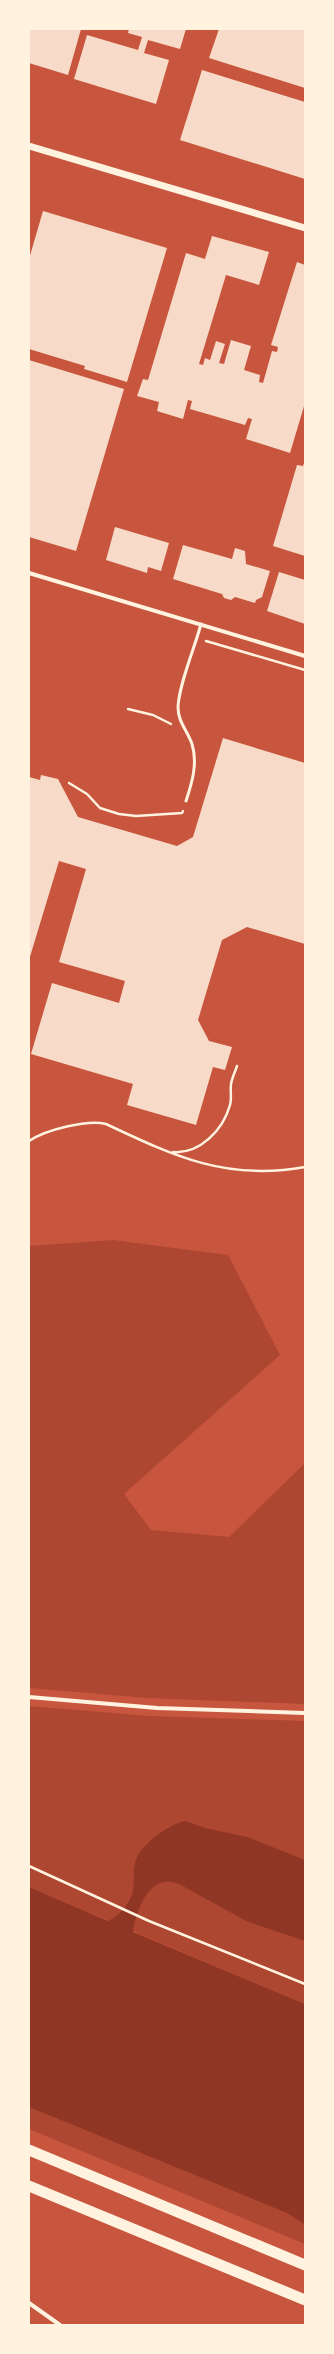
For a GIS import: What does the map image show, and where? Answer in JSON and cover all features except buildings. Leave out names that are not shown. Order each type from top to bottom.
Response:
[{"type":"highway","points":[[29,2150],[305,2264]]},
{"type":"highway","points":[[29,2186],[305,2300]]},
{"type":"street","points":[[29,146],[305,228]]},
{"type":"street","points":[[29,574],[305,656]]},
{"type":"street","points":[[29,1697],[157,1708],[305,1713]]},
{"type":"street","points":[[29,2303],[60,2325]]},
{"type":"lane","points":[[186,800],[194,773],[192,746],[180,721],[179,701],[201,624]]},
{"type":"path","points":[[197,638],[305,670]]},
{"type":"path","points":[[128,709],[157,717],[186,734]]},
{"type":"path","points":[[69,784],[87,794],[100,808],[125,815],[182,813],[186,800]]},
{"type":"path","points":[[170,1152],[191,1150],[209,1139],[218,1129],[229,1107],[231,1082],[237,1066]]},
{"type":"path","points":[[29,1141],[70,1127],[98,1122],[170,1152],[206,1165],[235,1171],[265,1171],[305,1167]]},
{"type":"path","points":[[29,1866],[149,1921],[305,1984]]},
{"type":"shaded area","points":[[113,1240],[228,1255],[280,1355],[124,1494],[151,1530],[229,1537],[305,1463],[305,1704],[147,1698],[29,1688],[29,1246]]},
{"type":"shaded area","points":[[29,1706],[150,1716],[305,1721],[305,2004],[29,1887]]},
{"type":"shaded area","points":[[186,1821],[205,1828],[247,1837],[305,1860],[305,1941],[246,1921],[181,1885],[170,1882],[161,1883],[153,1887],[146,1895],[137,1913],[133,1932],[305,2004],[305,2225],[287,2213],[29,2107],[29,1887],[108,1921],[124,1909],[130,1900],[134,1887],[135,1866],[140,1852],[158,1834]]},
{"type":"shaded area","points":[[29,2107],[287,2213],[305,2225],[305,2244],[29,2129]]}]
